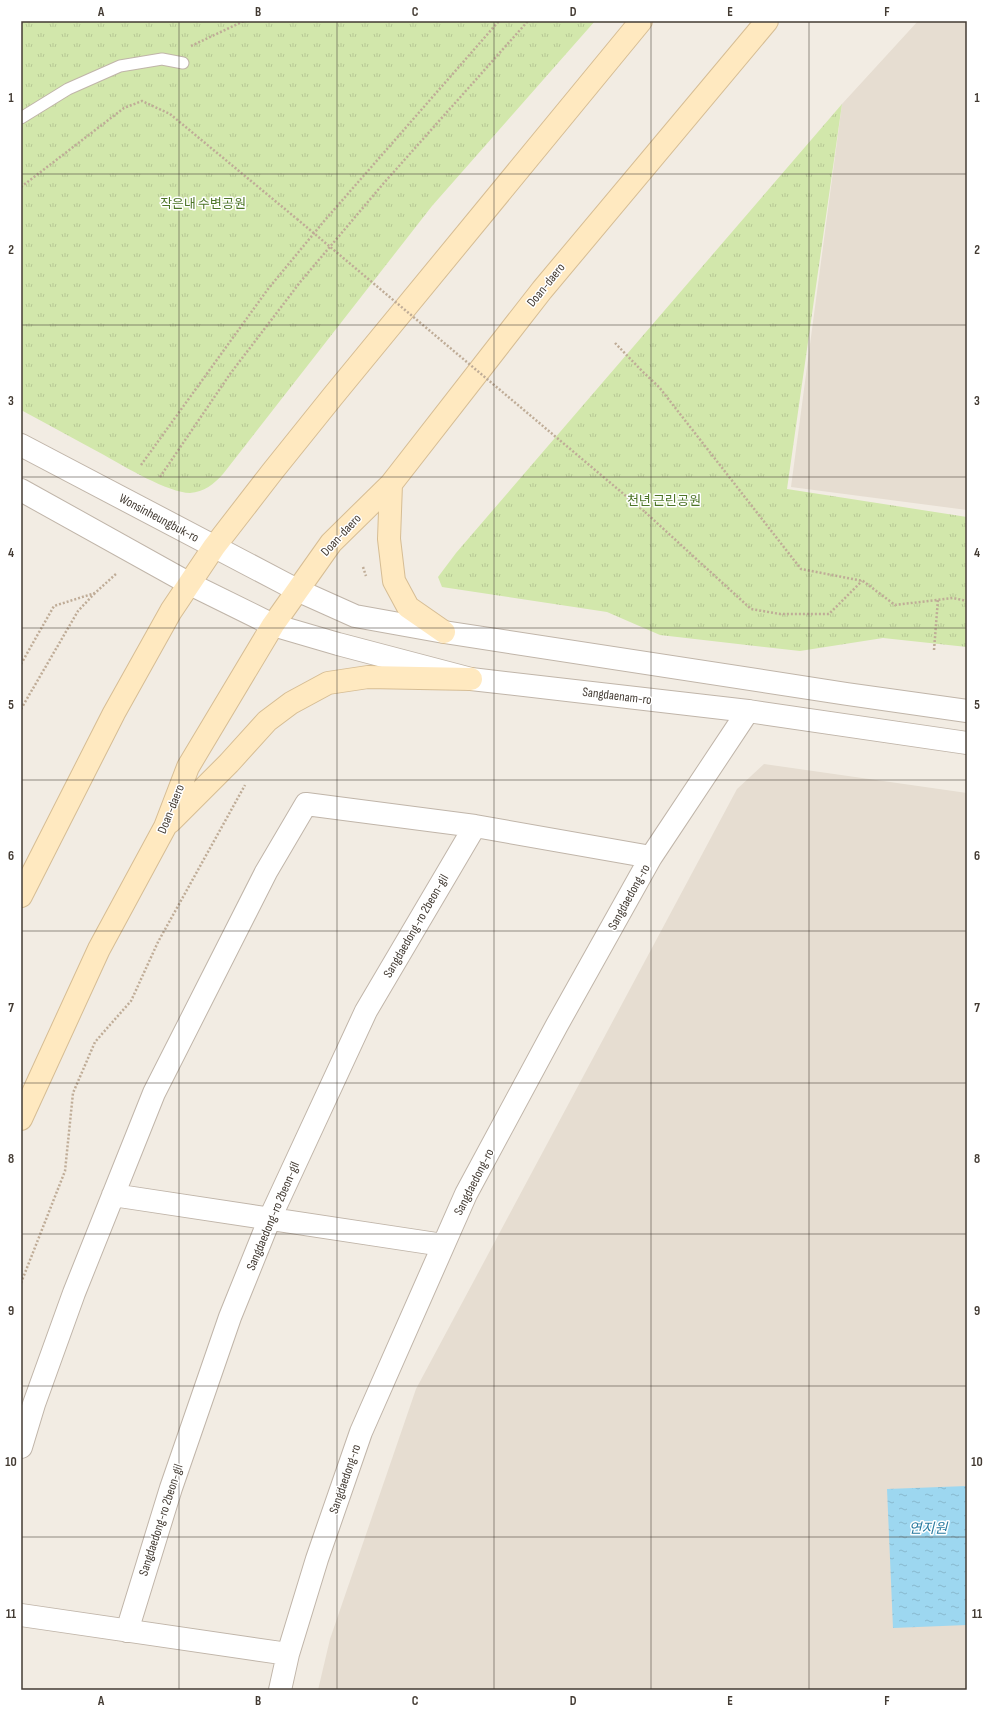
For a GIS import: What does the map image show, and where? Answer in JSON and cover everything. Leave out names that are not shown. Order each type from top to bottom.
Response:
[{"type":"main road","points":[[21,896],[114,713],[171,611],[214,547],[333,396],[641,21]]},
{"type":"main road","name":"Doan-daero","points":[[21,1119],[99,949],[165,827],[188,767],[273,625],[331,543],[391,484],[542,290],[767,21]]},
{"type":"main road","points":[[391,484],[389,539],[394,581],[408,606],[444,632]]},
{"type":"main road","points":[[165,827],[229,763],[267,721],[291,703],[328,683],[368,677],[471,679]]},
{"type":"street","name":"Wonsinheungbuk-ro","points":[[21,445],[297,590]]},
{"type":"street","points":[[21,490],[190,584],[273,625]]},
{"type":"street","points":[[297,590],[355,616],[444,632],[967,711]]},
{"type":"street","name":"Sangdaenam-ro","points":[[273,625],[471,679],[748,711],[967,743]]},
{"type":"street","name":"Sangdaedong-ro","points":[[280,1690],[288,1654],[317,1559],[361,1432],[466,1194],[557,1025],[651,857],[748,711]]},
{"type":"street","points":[[21,1447],[34,1404],[74,1293],[154,1093],[266,872],[306,804],[475,826],[651,857]]},
{"type":"street","name":"Sangdaedong-ro 2beon-gil","points":[[127,1631],[173,1480],[230,1317],[270,1218],[366,1011],[475,826]]},
{"type":"street","points":[[113,1195],[443,1245]]},
{"type":"street","points":[[21,1615],[288,1654]]},
{"type":"lane","points":[[21,118],[68,89],[120,66],[162,59],[183,63]]},
{"type":"path","points":[[21,23],[25,21]]},
{"type":"path","points":[[162,59],[244,21]]},
{"type":"path","points":[[141,465],[268,289],[367,172],[499,21]]},
{"type":"path","points":[[160,477],[230,374],[301,281],[383,184],[528,21]]},
{"type":"path","points":[[21,187],[124,108],[142,101],[170,114],[645,512],[751,609],[780,614],[829,614],[863,581]]},
{"type":"path","points":[[615,343],[659,387],[801,569],[863,581],[895,604],[953,598],[967,601]]},
{"type":"path","points":[[21,709],[78,611],[117,573]]},
{"type":"path","points":[[21,664],[54,606],[96,593]]},
{"type":"path","points":[[934,650],[938,599]]},
{"type":"path","points":[[21,1283],[65,1171],[73,1092],[95,1042],[130,1001],[158,942],[245,784]]},
{"type":"shaded area","points":[[918,21],[967,21],[967,510],[791,487],[842,104]]},
{"type":"shaded area","points":[[764,764],[967,793],[967,1690],[318,1690],[330,1639],[416,1389],[737,789]]},
{"type":"green space","name":"작은내 수변공원","points":[[21,21],[595,21],[432,206],[223,474],[208,487],[200,491],[190,493],[170,489],[146,478],[21,410]]},
{"type":"green space","name":"천년 근린공원","points":[[842,104],[787,489],[967,517],[967,647],[883,638],[800,651],[660,635],[607,612],[442,587],[438,577],[456,553]]},
{"type":"water","name":"연지원","points":[[967,1486],[967,1625],[893,1628],[887,1489]]}]
